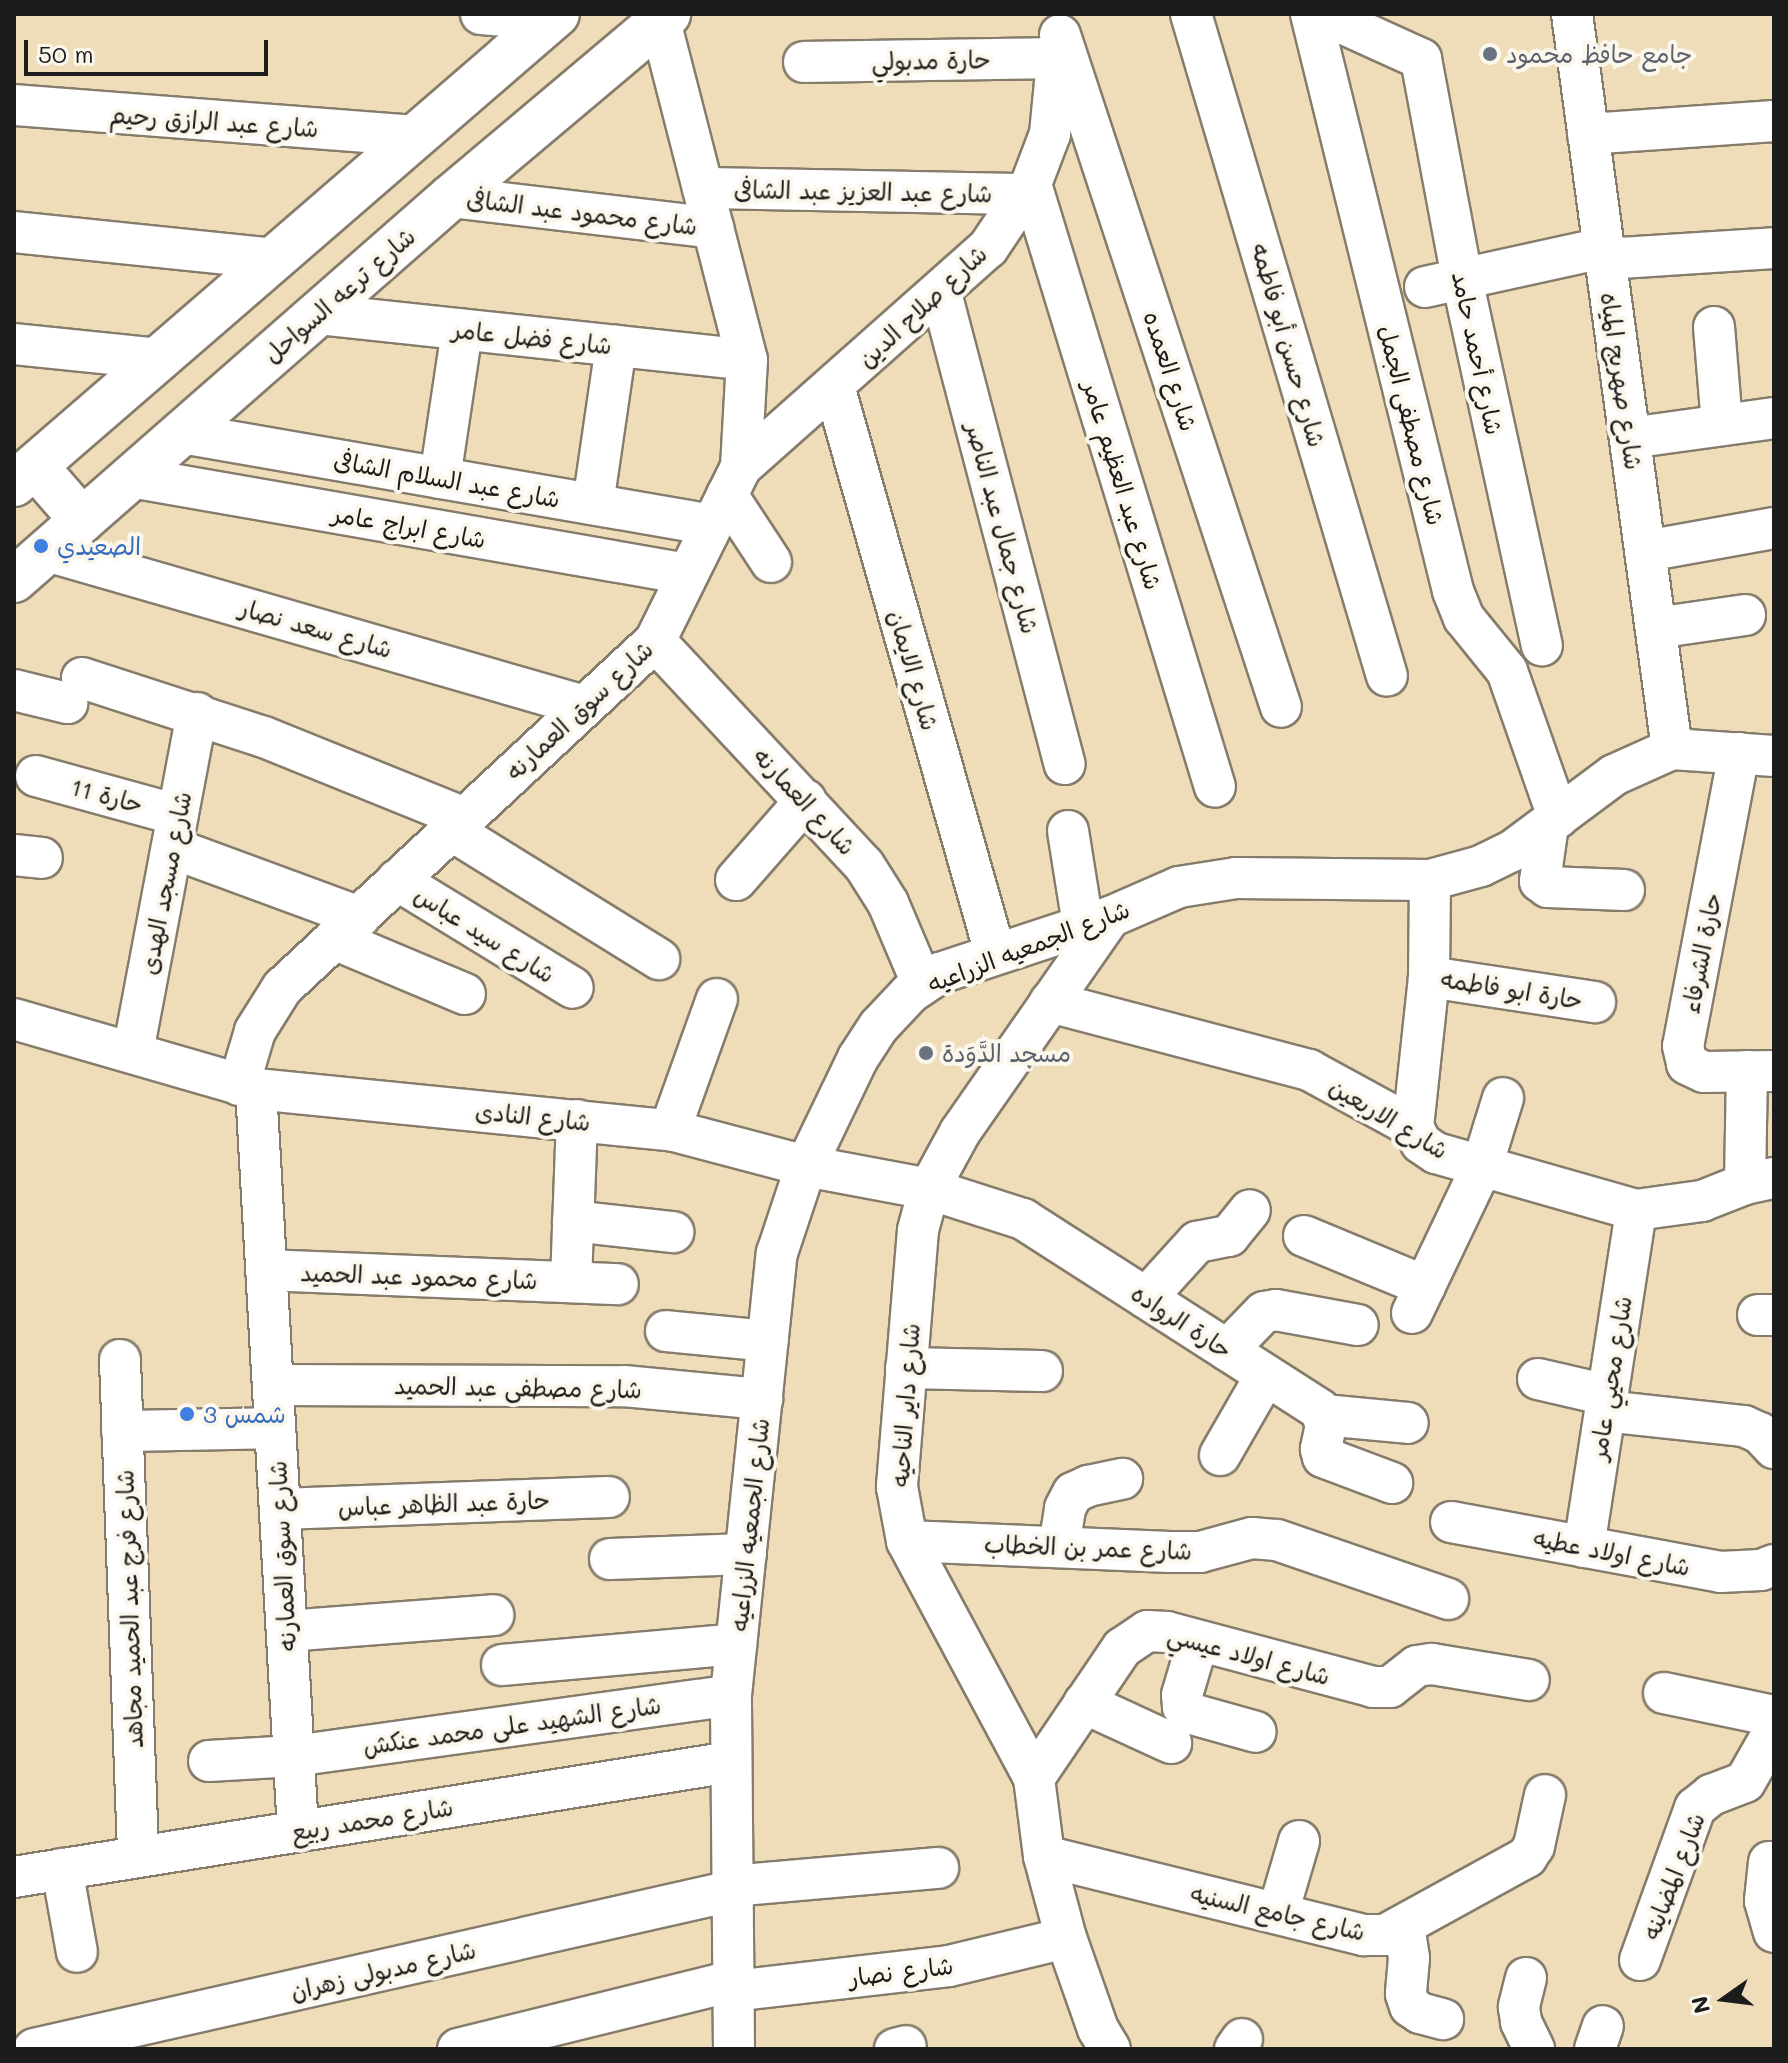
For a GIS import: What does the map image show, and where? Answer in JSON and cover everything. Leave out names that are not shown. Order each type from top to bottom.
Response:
[{"type":"main road","points":[[82,520],[25,475],[553,17]]},
{"type":"main road","name":"شارع ترعه السواحل","points":[[14,580],[451,197],[664,17]]},
{"type":"street","points":[[481,14],[553,17]]},
{"type":"street","name":"شارع حسن أبو فاطمه","points":[[1191,14],[1387,676]]},
{"type":"street","name":"شارع مصطفى الجمل","points":[[1311,14],[1453,591],[1464,618],[1507,671],[1553,821],[1540,881],[1548,887],[1624,890]]},
{"type":"street","name":"شارع أحمد حامد","points":[[1322,14],[1421,59],[1443,283],[1542,645]]},
{"type":"street","name":"شارع صهريج المياه","points":[[1572,14],[1672,749]]},
{"type":"street","name":"شارع سوق العمارنه","points":[[298,1831],[266,1270],[247,1087],[255,1031],[282,988],[655,641],[727,496],[747,360],[664,17]]},
{"type":"street","name":"حارة مدبولي","points":[[804,62],[1059,36]]},
{"type":"street","name":"شارع صلاح الدين","points":[[727,496],[834,386],[988,248],[1027,189],[1050,134],[1059,36]]},
{"type":"street","name":"شارع العمده","points":[[1059,36],[1281,707]]},
{"type":"street","name":"شارع عبد الرازق رحيم","points":[[14,105],[415,136]]},
{"type":"street","points":[[1588,134],[1774,121]]},
{"type":"street","name":"شارع عبد العزيز عبد الشافى","points":[[703,188],[1027,189]]},
{"type":"street","name":"شارع عبد العظيم عامر","points":[[1027,189],[1215,787]]},
{"type":"street","name":"شارع محمود عبد الشافى","points":[[451,197],[713,228]]},
{"type":"street","points":[[14,232],[274,259]]},
{"type":"street","points":[[1443,283],[1604,254],[1774,248]]},
{"type":"street","name":"شارع جمال عبد الناصر","points":[[941,293],[1065,764]]},
{"type":"street","name":"شارع فضل عامر","points":[[318,314],[747,360]]},
{"type":"street","points":[[1714,327],[1722,425]]},
{"type":"street","points":[[440,478],[462,330]]},
{"type":"street","points":[[14,344],[158,359]]},
{"type":"street","points":[[593,504],[616,346]]},
{"type":"street","name":"شارع الايمان","points":[[834,386],[995,953]]},
{"type":"street","points":[[1630,438],[1774,418]]},
{"type":"street","name":"شارع عبد السلام الشافى","points":[[182,433],[593,504],[727,496]]},
{"type":"street","name":"شارع ابراج عامر","points":[[131,477],[687,574]]},
{"type":"street","points":[[727,496],[771,562]]},
{"type":"street","points":[[1646,551],[1774,528]]},
{"type":"street","name":"شارع سعد نصار","points":[[47,551],[584,706]]},
{"type":"street","points":[[1656,628],[1745,615]]},
{"type":"street","name":"شارع العمارنه","points":[[655,641],[864,865],[888,903],[922,983]]},
{"type":"street","points":[[14,690],[74,690],[197,713],[331,762],[458,824],[659,959]]},
{"type":"street","name":"شارع مسجد الهدى","points":[[133,1052],[197,713]]},
{"type":"street","points":[[1672,749],[1756,754]]},
{"type":"street","name":"شارع الجمعيه الزراعيه","points":[[734,2049],[731,1695],[777,1253],[806,1166],[858,1058],[898,1004],[922,983],[995,953],[1096,921],[1179,887],[1209,880],[1292,877],[1430,880],[1481,866],[1512,851],[1614,775],[1672,749]]},
{"type":"street","name":"حارة الشرفاء","points":[[1756,754],[1683,1046],[1687,1064],[1704,1072],[1761,1071]]},
{"type":"street","name":"حارة 11","points":[[36,776],[175,831],[465,994]]},
{"type":"street","points":[[736,880],[806,800]]},
{"type":"street","points":[[1068,831],[1096,921]]},
{"type":"street","name":"شارع سيد عباس","points":[[397,880],[573,988]]},
{"type":"street","points":[[1413,1127],[1429,977],[1430,880]]},
{"type":"street","name":"شارع داير الناحيه","points":[[1096,921],[1050,1002],[944,1156],[929,1189],[918,1230],[897,1487],[907,1541],[1034,1778],[1044,1856],[1066,1938],[1098,2029],[1110,2049]]},
{"type":"street","name":"حارة ابو فاطمه","points":[[1429,977],[1595,1002]]},
{"type":"street","points":[[670,1130],[717,999]]},
{"type":"street","name":"شارع الاربعين","points":[[1050,1002],[1309,1070],[1413,1127],[1421,1143],[1436,1153],[1636,1210]]},
{"type":"street","name":"شارع النادى","points":[[14,1019],[247,1087],[670,1130],[806,1166]]},
{"type":"street","points":[[1636,1210],[1702,1201],[1759,1181],[1761,1071]]},
{"type":"street","points":[[1304,1236],[1418,1299],[1482,1166],[1503,1098]]},
{"type":"street","name":"شارع محمود عبد الحميد","points":[[571,1282],[577,1120]]},
{"type":"street","name":"حارة الرواده","points":[[806,1166],[929,1189],[1023,1219],[1324,1415]]},
{"type":"street","points":[[1146,1298],[1197,1242],[1229,1236],[1250,1210]]},
{"type":"street","name":"شارع محيي عامر","points":[[1584,1547],[1636,1210]]},
{"type":"street","points":[[573,1221],[673,1232]]},
{"type":"street","name":"شارع محمود عبد الحميد","points":[[266,1270],[618,1284]]},
{"type":"street","points":[[1227,1350],[1264,1312],[1276,1310],[1358,1325]]},
{"type":"street","points":[[666,1331],[768,1341]]},
{"type":"street","name":"شارع فرج عبد الحميد مجاهد","points":[[120,1360],[138,1857]]},
{"type":"street","points":[[906,1368],[1042,1371]]},
{"type":"street","points":[[1220,1455],[1266,1375]]},
{"type":"street","points":[[1538,1379],[1606,1403],[1744,1426],[1760,1433],[1774,1448]]},
{"type":"street","name":"شارع مصطفى عبد الحميد","points":[[273,1385],[624,1386],[762,1399]]},
{"type":"street","points":[[1392,1483],[1323,1457],[1324,1415],[1408,1423]]},
{"type":"street","points":[[122,1431],[275,1428]]},
{"type":"street","points":[[1059,1547],[1065,1508],[1073,1493],[1088,1486],[1122,1479]]},
{"type":"street","name":"حارة عبد الظاهر عباس","points":[[280,1509],[609,1497]]},
{"type":"street","name":"شارع اولاد عطيه","points":[[1451,1522],[1720,1572],[1761,1570],[1774,1565]]},
{"type":"street","name":"شارع عمر بن الخطاب","points":[[907,1541],[1200,1552],[1252,1538],[1277,1540],[1448,1599]]},
{"type":"street","points":[[610,1559],[746,1554]]},
{"type":"street","points":[[287,1631],[493,1615]]},
{"type":"street","name":"شارع اولاد عيسي","points":[[1034,1778],[1122,1648],[1138,1635],[1157,1631],[1373,1687],[1390,1687],[1417,1666],[1432,1664],[1529,1680]]},
{"type":"street","points":[[1198,1641],[1182,1695],[1183,1707],[1192,1714],[1256,1732]]},
{"type":"street","points":[[502,1665],[736,1644]]},
{"type":"street","points":[[1664,1693],[1774,1716]]},
{"type":"street","name":"شارع الشهيد على محمد عنكش","points":[[209,1761],[294,1756],[731,1695]]},
{"type":"street","points":[[1084,1703],[1171,1743]]},
{"type":"street","name":"شارع المضاينه","points":[[1640,1960],[1695,1808],[1711,1795],[1745,1782],[1774,1731]]},
{"type":"street","name":"شارع محمد ربيع","points":[[14,1877],[730,1762]]},
{"type":"street","name":"شارع جامع السنيه","points":[[1044,1856],[1364,1935],[1385,1935],[1527,1857],[1534,1846],[1545,1795]]},
{"type":"street","points":[[1278,1913],[1299,1841]]},
{"type":"street","points":[[1769,1862],[1765,1901],[1774,1932]]},
{"type":"street","name":"شارع مدبولى زهران","points":[[34,2049],[731,1888],[938,1868]]},
{"type":"street","points":[[62,1869],[77,1952]]},
{"type":"street","points":[[1404,1926],[1409,1958],[1406,1994],[1410,2006],[1420,2013],[1443,2019]]},
{"type":"street","name":"شارع نصار","points":[[458,2049],[733,1986],[949,1966],[1066,1938]]},
{"type":"street","points":[[1526,1978],[1519,2007],[1521,2022],[1534,2049]]},
{"type":"place","name":"جامع حافظ محمود","points":[[1490,54]]},
{"type":"place","name":"الصعيدي","points":[[41,546]]},
{"type":"place","name":"مسجد الدَّوَدة","points":[[926,1053]]},
{"type":"place","name":"شمس 3","points":[[187,1414]]}]
